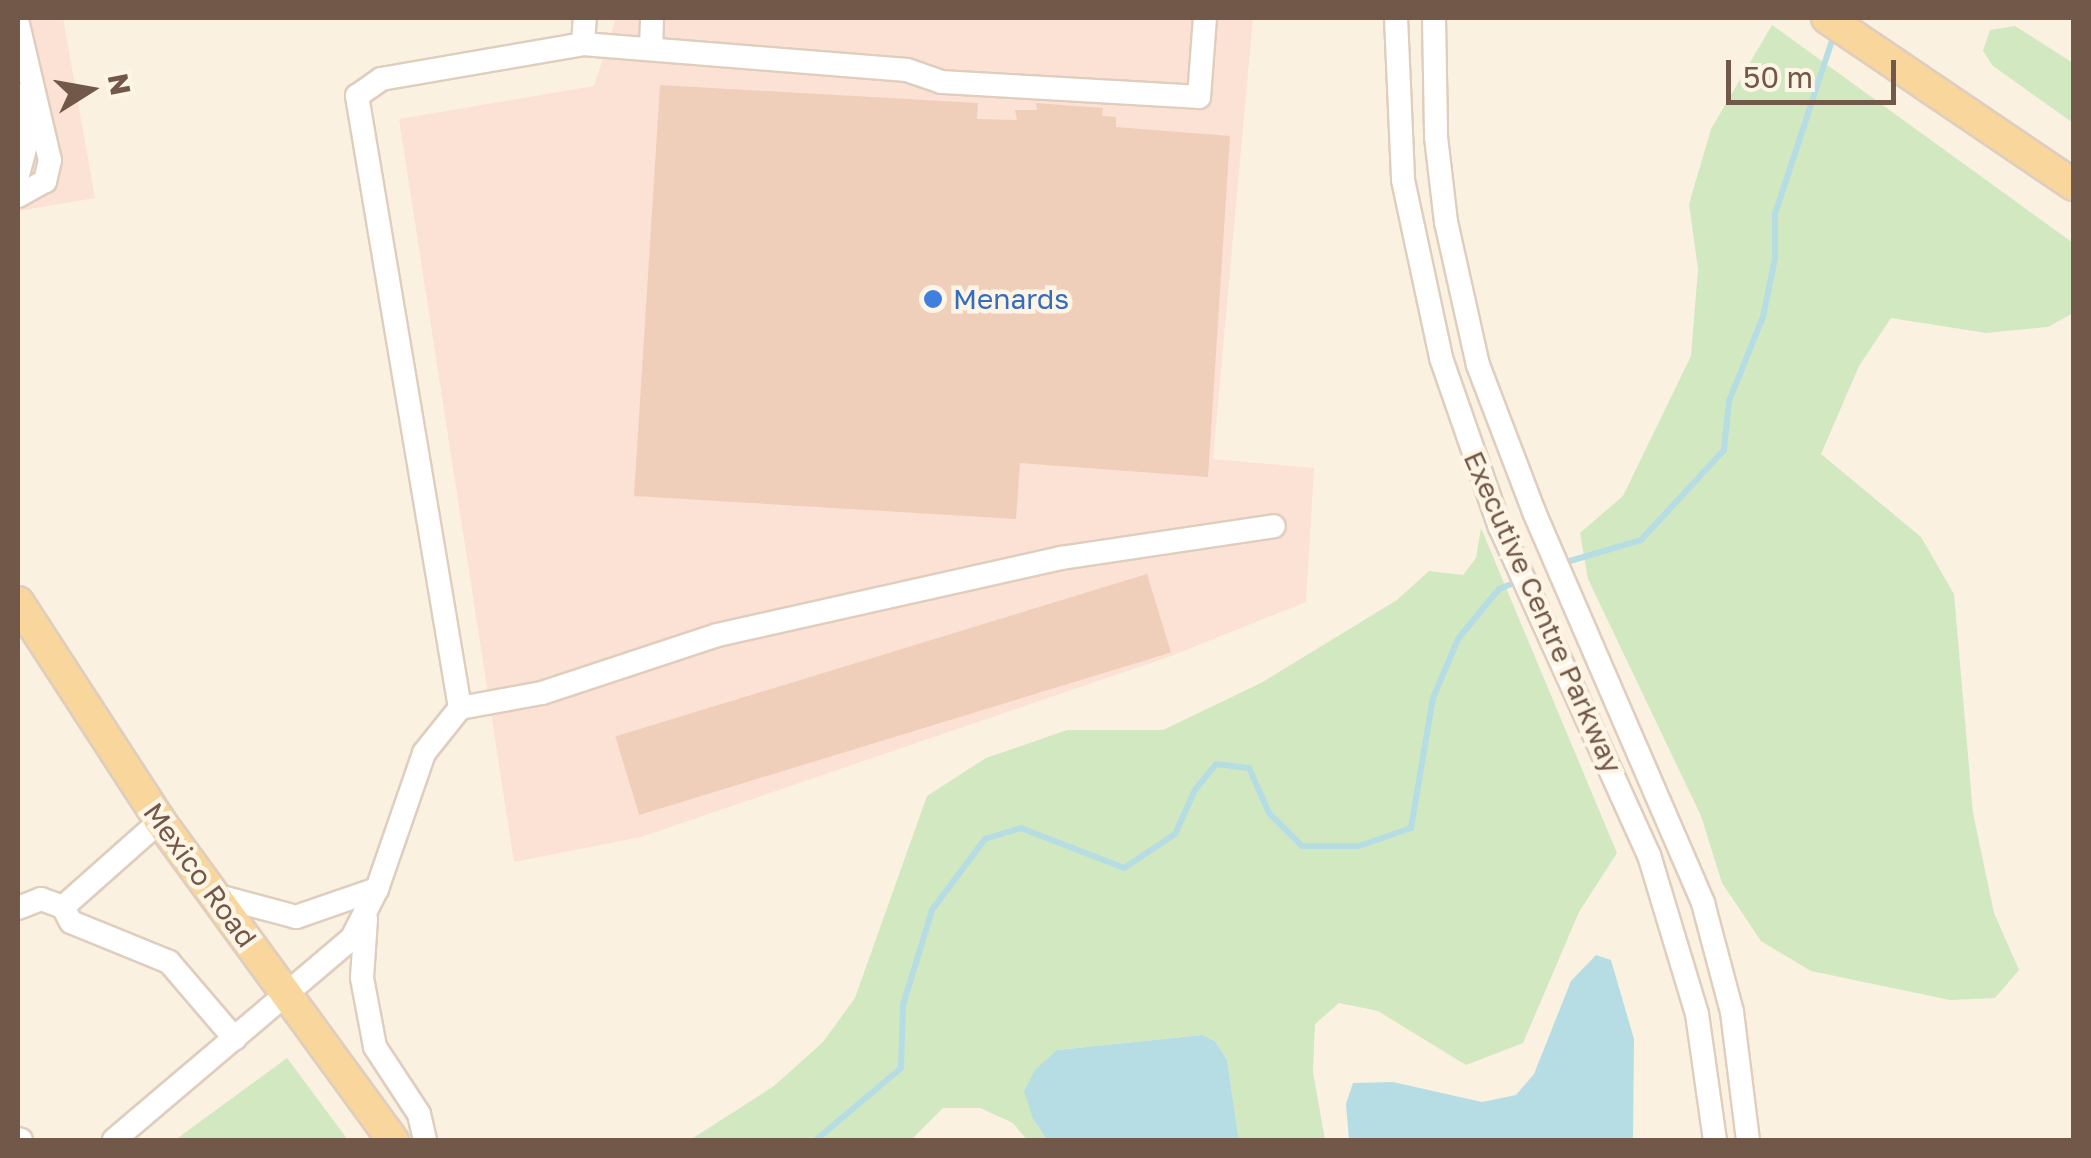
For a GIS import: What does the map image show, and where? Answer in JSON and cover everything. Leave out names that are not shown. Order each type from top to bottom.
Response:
[{"type":"main road","points":[[1827,18],[2074,185]]},
{"type":"main road","name":"Mexico Road","points":[[21,614],[160,821],[393,1140]]},
{"type":"street","points":[[583,44],[585,18]]},
{"type":"street","points":[[651,49],[652,18]]},
{"type":"street","points":[[460,708],[357,126],[357,96],[381,79],[583,44],[908,70],[942,82],[1199,97],[1205,18]]},
{"type":"street","name":"Executive Centre Parkway","points":[[1396,18],[1403,180],[1418,266],[1441,358],[1500,528],[1650,855],[1680,944],[1715,1140]]},
{"type":"street","name":"Executive Centre Parkway","points":[[1434,18],[1436,137],[1456,282],[1484,384],[1534,512],[1703,903],[1732,1012],[1748,1140]]},
{"type":"street","points":[[18,24],[50,160],[45,181],[18,196]]},
{"type":"street","points":[[18,94],[26,145],[18,174]]},
{"type":"street","points":[[114,1140],[333,958],[366,916],[424,753],[460,708],[542,693],[717,635],[1061,558],[1274,526]]},
{"type":"street","points":[[63,907],[160,821]]},
{"type":"street","points":[[214,896],[296,917],[377,890]]},
{"type":"street","points":[[18,908],[41,898],[63,907],[70,922],[169,962],[235,1039]]},
{"type":"street","points":[[366,916],[362,978],[375,1046],[419,1114],[424,1140]]},
{"type":"shaded area","points":[[18,18],[63,18],[95,198],[18,211]]},
{"type":"shaded area","points":[[616,18],[1253,18],[1213,459],[1314,468],[1306,602],[1171,656],[641,837],[514,862],[399,119],[594,86]]},
{"type":"green space","points":[[1772,25],[2073,243],[2073,313],[2048,327],[1986,333],[1891,318],[1859,366],[1821,454],[1921,537],[1954,594],[1973,813],[1994,913],[2019,970],[1995,998],[1950,1000],[1811,971],[1761,941],[1722,883],[1701,816],[1588,579],[1580,533],[1623,496],[1691,356],[1698,269],[1689,204],[1711,129]]},
{"type":"green space","points":[[2015,26],[2073,63],[2073,123],[1993,66],[1983,51],[1990,30]]},
{"type":"green space","points":[[1481,528],[1617,853],[1579,912],[1523,1043],[1466,1065],[1378,1011],[1339,1003],[1315,1024],[1313,1072],[1325,1140],[1239,1140],[1227,1060],[1215,1041],[1201,1035],[1057,1050],[1033,1119],[1047,1140],[1027,1140],[1013,1123],[980,1108],[943,1108],[911,1140],[690,1140],[774,1086],[823,1042],[855,998],[927,796],[986,758],[1067,730],[1163,730],[1261,683],[1397,600],[1429,571],[1463,575],[1476,558]]},
{"type":"green space","points":[[287,1058],[348,1140],[175,1140]]},
{"type":"water","points":[[1596,955],[1611,960],[1634,1039],[1633,1140],[1349,1140],[1346,1104],[1353,1083],[1393,1082],[1482,1102],[1516,1095],[1534,1074],[1571,981]]},
{"type":"water","points":[[1202,1035],[1215,1041],[1227,1060],[1239,1140],[1047,1140],[1033,1119],[1024,1091],[1035,1070],[1057,1050]]},
{"type":"building","name":"Menards","points":[[660,85],[978,103],[977,119],[1017,120],[1015,110],[1037,110],[1036,103],[1103,108],[1102,116],[1116,117],[1116,127],[1230,136],[1208,477],[1020,463],[1016,519],[634,496]]},
{"type":"building","points":[[1147,574],[1171,652],[639,815],[615,737]]},
{"type":"waterway","points":[[1563,563],[1641,540],[1724,450],[1729,401],[1763,317],[1775,258],[1775,214],[1834,35]]},
{"type":"waterway","points":[[816,1140],[901,1068],[903,1005],[932,910],[985,839],[1021,828],[1124,868],[1175,834],[1195,790],[1216,764],[1249,768],[1269,813],[1302,846],[1359,846],[1411,828],[1433,698],[1458,639],[1499,589],[1519,581]]},
{"type":"place","name":"Menards","points":[[933,299]]}]
